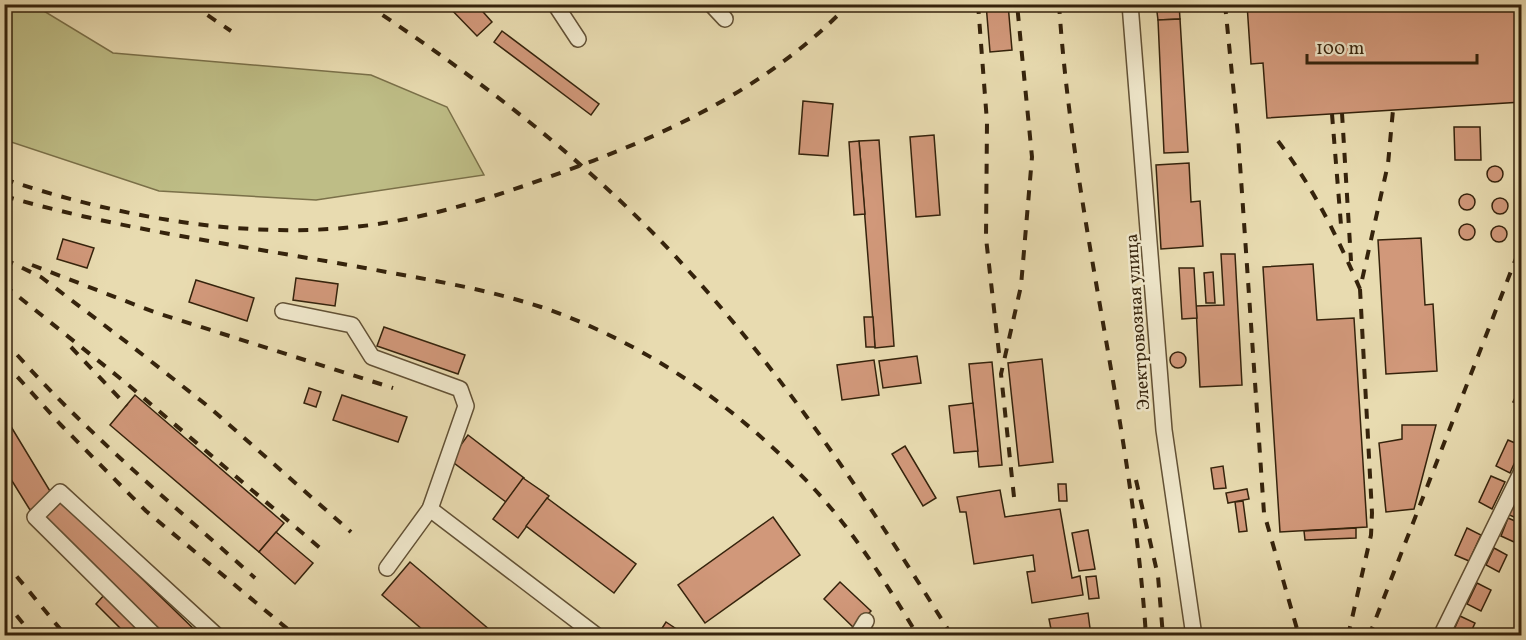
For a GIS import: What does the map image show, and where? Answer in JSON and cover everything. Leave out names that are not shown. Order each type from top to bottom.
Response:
[{"type":"street","points":[[555,4],[578,39]]},
{"type":"street","points":[[711,4],[725,19]]},
{"type":"street","name":"Электровозная улица","points":[[1130,4],[1164,430],[1194,636]]},
{"type":"street","points":[[283,311],[352,326],[372,357],[460,389],[466,406],[430,509],[387,568]]},
{"type":"street","points":[[1441,636],[1521,471]]},
{"type":"street","points":[[155,636],[35,517],[60,492],[217,636]]},
{"type":"street","points":[[430,509],[597,636]]},
{"type":"street","points":[[857,636],[866,621]]},
{"type":"shaded area","points":[[4,5],[34,5],[113,53],[371,75],[447,107],[484,175],[316,200],[159,191],[5,140]]},
{"type":"building","points":[[446,4],[476,4],[492,22],[477,36]]},
{"type":"building","points":[[986,4],[1008,4],[1012,50],[990,52]]},
{"type":"building","points":[[1156,4],[1179,4],[1180,19],[1158,20]]},
{"type":"building","points":[[1247,4],[1522,4],[1522,102],[1267,118],[1263,63],[1251,64]]},
{"type":"building","points":[[1180,19],[1188,152],[1164,153],[1158,20]]},
{"type":"building","points":[[502,31],[599,104],[591,115],[494,42]]},
{"type":"building","points":[[803,101],[833,104],[828,156],[799,154]]},
{"type":"building","points":[[1454,127],[1480,127],[1481,160],[1455,160]]},
{"type":"building","points":[[934,135],[940,215],[916,217],[910,137]]},
{"type":"building","points":[[879,140],[894,346],[875,348],[859,141]]},
{"type":"building","points":[[859,141],[865,214],[854,215],[849,142]]},
{"type":"building","points":[[1189,163],[1191,202],[1200,201],[1203,246],[1161,249],[1156,165]]},
{"type":"building","points":[[1495,166],[1501,168],[1503,174],[1501,180],[1495,182],[1489,180],[1487,174],[1489,168]]},
{"type":"building","points":[[1467,194],[1473,196],[1475,202],[1473,208],[1467,210],[1461,208],[1459,202],[1461,196]]},
{"type":"building","points":[[1500,198],[1506,200],[1508,206],[1506,212],[1500,214],[1494,212],[1492,206],[1494,200]]},
{"type":"building","points":[[1467,224],[1473,226],[1475,232],[1473,238],[1467,240],[1461,238],[1459,232],[1461,226]]},
{"type":"building","points":[[1499,226],[1505,228],[1507,234],[1505,240],[1499,242],[1493,240],[1491,234],[1493,228]]},
{"type":"building","points":[[1421,238],[1425,305],[1433,304],[1437,371],[1386,374],[1378,240]]},
{"type":"building","points":[[63,239],[94,248],[87,268],[57,259]]},
{"type":"building","points":[[1221,254],[1235,254],[1242,385],[1200,387],[1196,306],[1224,305]]},
{"type":"building","points":[[1313,264],[1317,320],[1354,318],[1367,527],[1280,532],[1263,267]]},
{"type":"building","points":[[1179,268],[1194,268],[1197,318],[1182,319]]},
{"type":"building","points":[[1213,272],[1215,303],[1206,303],[1204,273]]},
{"type":"building","points":[[296,278],[338,284],[335,306],[293,300]]},
{"type":"building","points":[[196,280],[254,298],[247,321],[189,302]]},
{"type":"building","points":[[864,317],[873,317],[875,347],[866,347]]},
{"type":"building","points":[[384,327],[465,355],[458,374],[377,346]]},
{"type":"building","points":[[1178,352],[1184,354],[1186,360],[1184,366],[1178,368],[1172,366],[1170,360],[1172,354]]},
{"type":"building","points":[[917,356],[921,383],[883,388],[879,361]]},
{"type":"building","points":[[1042,359],[1053,462],[1019,466],[1008,363]]},
{"type":"building","points":[[874,360],[879,395],[842,400],[837,365]]},
{"type":"building","points":[[992,362],[1002,465],[979,467],[969,364]]},
{"type":"building","points":[[1522,385],[1522,406],[1513,402]]},
{"type":"building","points":[[309,388],[321,392],[316,407],[304,403]]},
{"type":"building","points":[[135,395],[284,523],[259,552],[110,425]]},
{"type":"building","points":[[342,395],[407,417],[398,442],[333,420]]},
{"type":"building","points":[[973,403],[978,451],[954,453],[949,406]]},
{"type":"building","points":[[4,415],[53,496],[30,510],[4,468]]},
{"type":"building","points":[[1402,425],[1436,425],[1414,509],[1386,512],[1379,443],[1402,439]]},
{"type":"building","points":[[468,435],[524,478],[506,502],[450,460]]},
{"type":"building","points":[[1508,440],[1522,446],[1510,473],[1496,466]]},
{"type":"building","points":[[905,446],[936,498],[923,506],[892,454]]},
{"type":"building","points":[[1223,466],[1226,488],[1214,489],[1211,468]]},
{"type":"building","points":[[1491,476],[1505,482],[1492,509],[1479,502]]},
{"type":"building","points":[[523,478],[549,496],[518,538],[493,519]]},
{"type":"building","points":[[1058,484],[1066,484],[1067,501],[1059,501]]},
{"type":"building","points":[[1522,488],[1522,518],[1521,520],[1507,514]]},
{"type":"building","points":[[1247,489],[1249,499],[1228,503],[1226,493]]},
{"type":"building","points":[[1000,490],[1005,517],[1060,509],[1072,578],[1080,576],[1083,595],[1032,603],[1027,572],[1035,571],[1033,555],[974,564],[966,512],[960,512],[957,497]]},
{"type":"building","points":[[547,498],[636,564],[614,593],[526,526]]},
{"type":"building","points":[[60,499],[201,636],[162,636],[41,518]]},
{"type":"building","points":[[1243,501],[1247,531],[1239,532],[1235,502]]},
{"type":"building","points":[[773,517],[800,555],[705,623],[678,585]]},
{"type":"building","points":[[1508,518],[1522,524],[1514,542],[1501,536]]},
{"type":"building","points":[[1356,528],[1356,538],[1305,540],[1304,531]]},
{"type":"building","points":[[1467,528],[1481,535],[1469,561],[1455,555]]},
{"type":"building","points":[[1088,530],[1095,569],[1079,571],[1072,533]]},
{"type":"building","points":[[276,532],[313,563],[295,584],[259,552]]},
{"type":"building","points":[[1494,548],[1507,555],[1499,572],[1486,565]]},
{"type":"building","points":[[410,562],[497,636],[430,636],[382,595]]},
{"type":"building","points":[[1096,576],[1099,598],[1089,599],[1086,577]]},
{"type":"building","points":[[840,582],[871,611],[854,628],[824,599]]},
{"type":"building","points":[[1477,583],[1491,590],[1481,611],[1467,604]]},
{"type":"building","points":[[105,594],[147,636],[128,636],[96,604]]},
{"type":"building","points":[[1088,613],[1091,636],[1042,636],[1052,634],[1049,619]]},
{"type":"building","points":[[1460,616],[1475,623],[1469,636],[1453,632]]},
{"type":"building","points":[[666,622],[684,634],[683,636],[657,636]]},
{"type":"railway","points":[[191,4],[231,31]]},
{"type":"railway","points":[[366,4],[452,63],[535,126],[614,195],[687,269],[795,400],[860,493],[952,636]]},
{"type":"railway","points":[[4,179],[97,206],[195,224],[244,229],[342,228],[416,217],[468,204],[545,179],[664,131],[731,96],[793,55],[849,4]]},
{"type":"railway","points":[[978,4],[987,122],[986,238],[1000,362]]},
{"type":"railway","points":[[1014,497],[1001,374],[1021,286],[1032,157],[1017,4]]},
{"type":"railway","points":[[1059,4],[1066,84],[1128,477],[1139,556],[1146,636]]},
{"type":"railway","points":[[1225,4],[1238,135],[1264,513],[1299,636]]},
{"type":"railway","points":[[1348,636],[1371,535],[1372,513],[1360,289],[1388,164],[1393,110]]},
{"type":"railway","points":[[1342,113],[1351,261]]},
{"type":"railway","points":[[1332,114],[1341,225]]},
{"type":"railway","points":[[1278,141],[1324,212],[1360,289]]},
{"type":"railway","points":[[4,196],[138,228],[475,289],[541,307],[618,340],[691,382],[725,407],[788,462],[817,492],[858,543],[918,636]]},
{"type":"railway","points":[[1369,636],[1522,243]]},
{"type":"railway","points":[[4,259],[41,277],[129,344],[209,407],[351,532]]},
{"type":"railway","points":[[32,265],[154,312],[393,388]]},
{"type":"railway","points":[[4,285],[126,383],[326,553]]},
{"type":"railway","points":[[4,340],[94,434],[255,578]]},
{"type":"railway","points":[[71,347],[127,406]]},
{"type":"railway","points":[[4,362],[60,424],[146,511],[296,636]]},
{"type":"railway","points":[[1136,480],[1158,576],[1163,636]]},
{"type":"railway","points":[[4,561],[66,636]]},
{"type":"railway","points":[[4,600],[33,636]]},
{"type":"railway","points":[[4,615],[21,636]]}]
